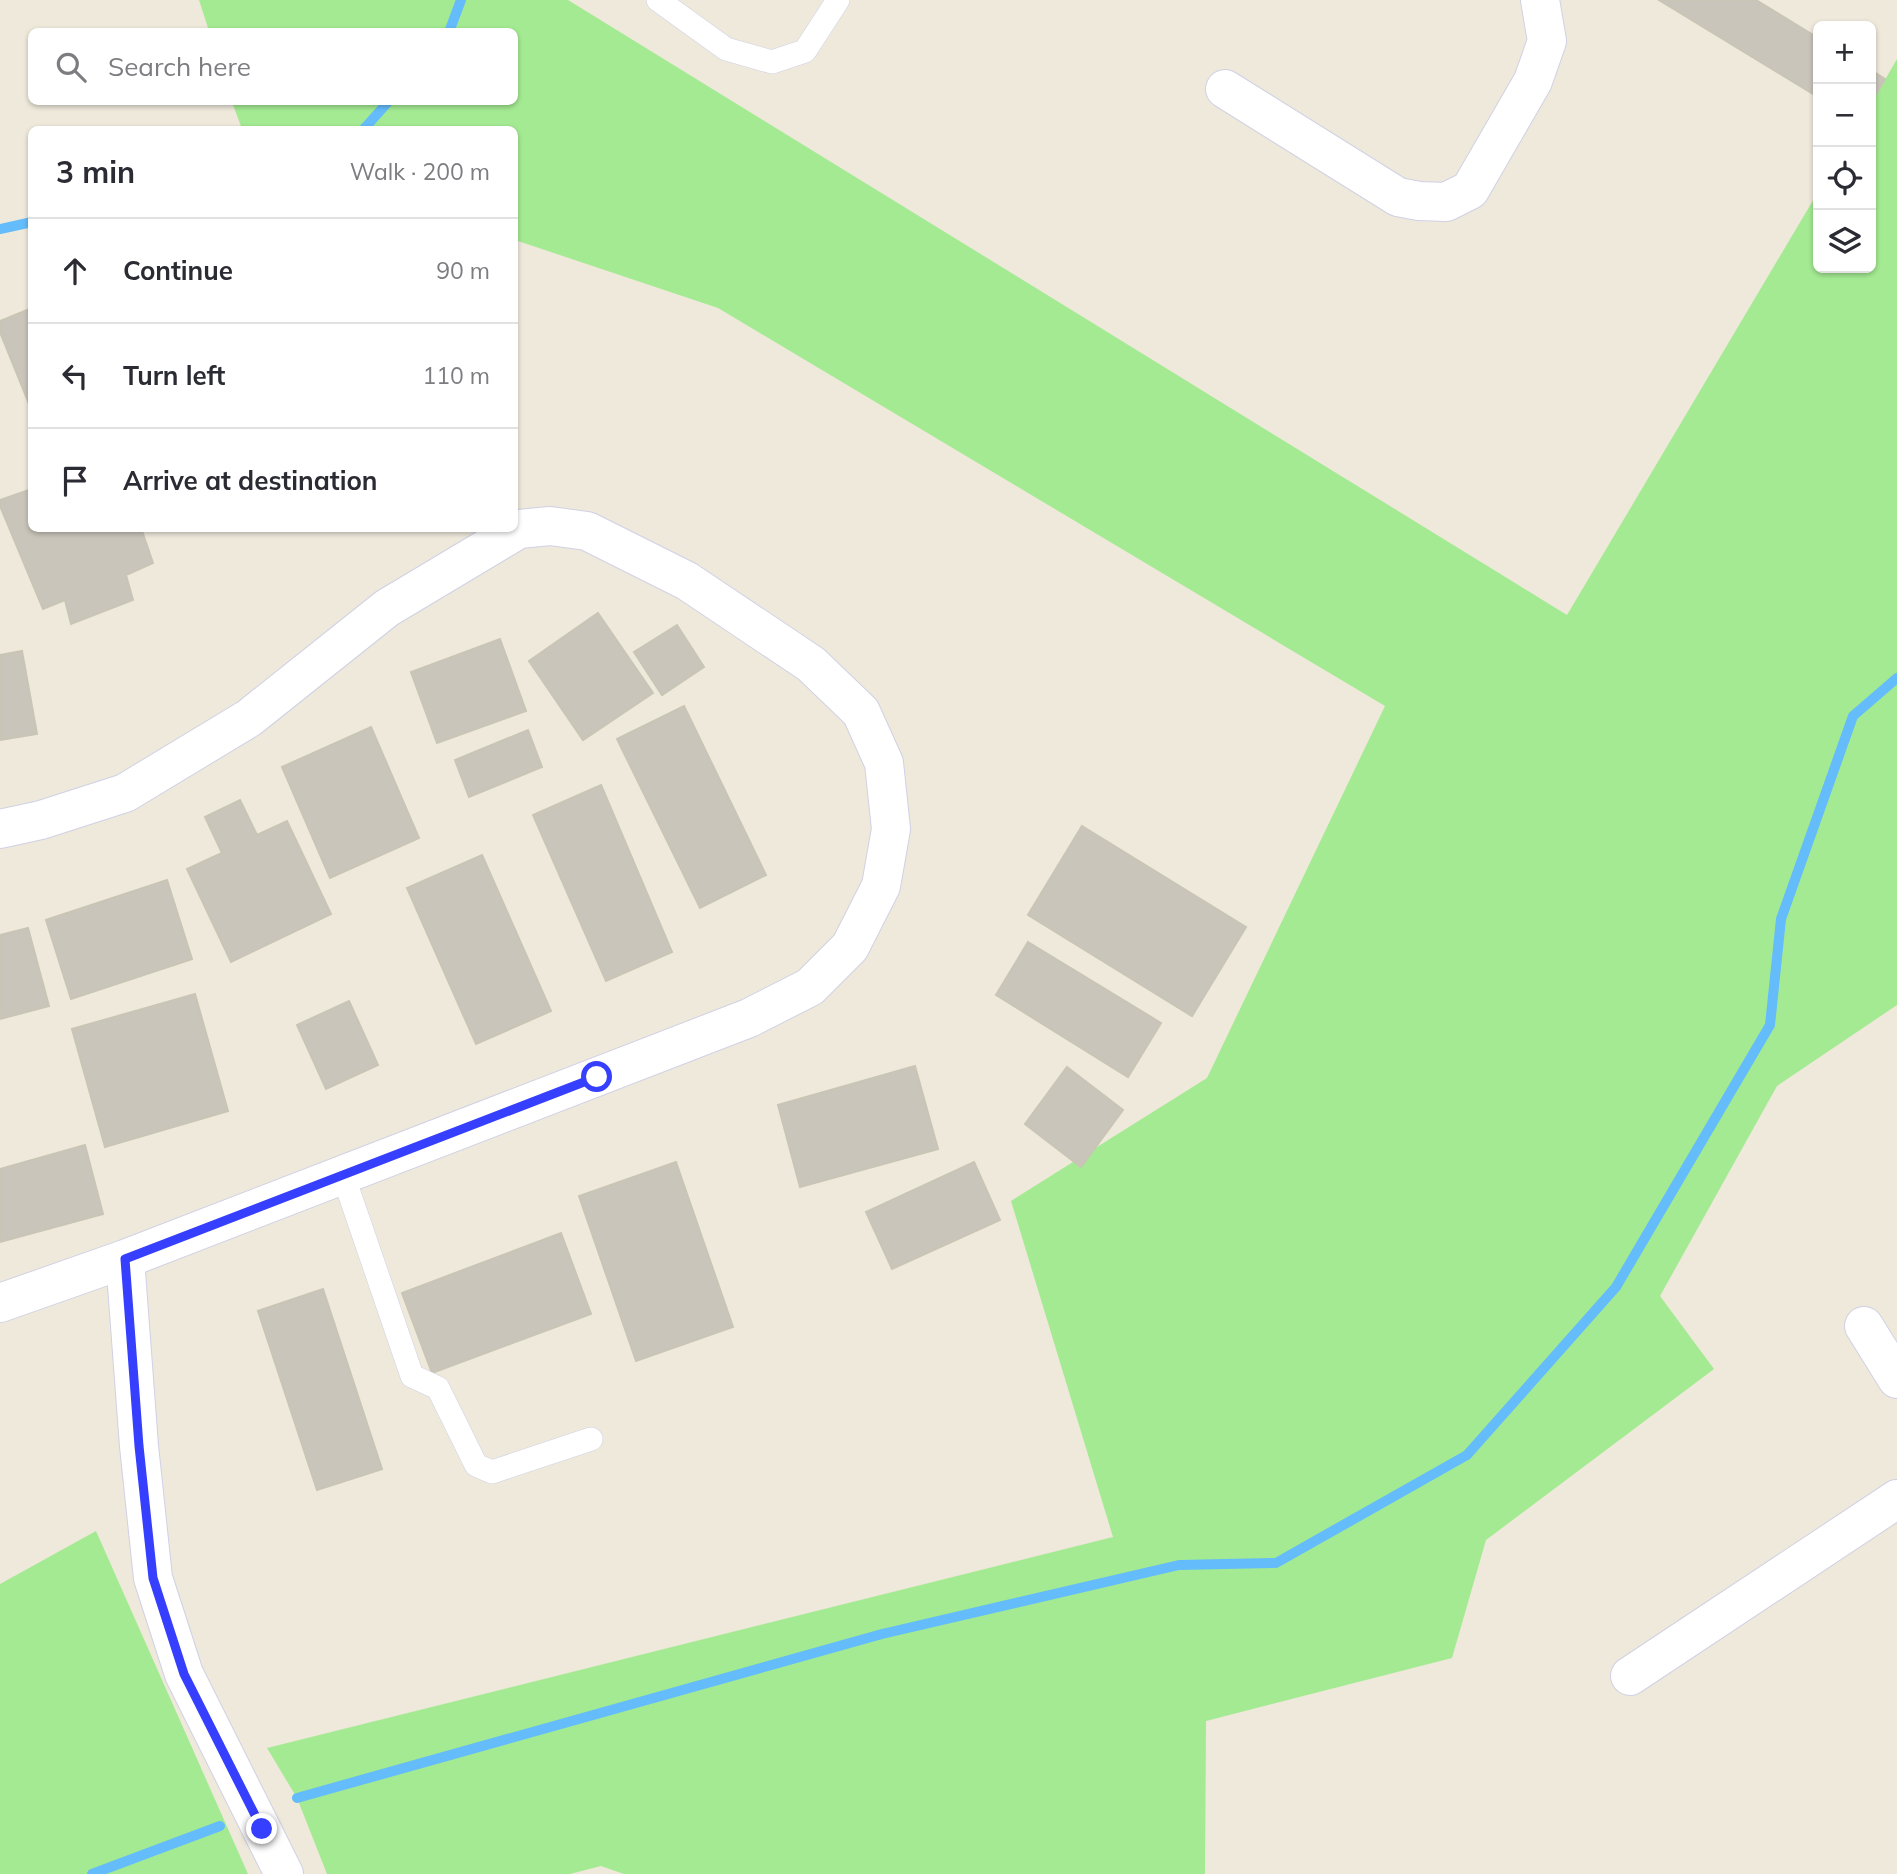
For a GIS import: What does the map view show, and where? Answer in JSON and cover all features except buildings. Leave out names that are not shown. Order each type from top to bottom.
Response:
[{"type":"street","points":[[1225,89],[1398,197],[1446,202],[1470,190],[1532,81],[1547,41],[1540,0]]},
{"type":"street","points":[[0,1303],[125,1259],[749,1018],[810,988],[850,947],[881,886],[891,829],[884,763],[862,712],[811,664],[687,581],[587,531],[550,526],[518,530]]},
{"type":"street","points":[[0,829],[41,820],[125,793],[249,718],[387,608],[514,532]]},
{"type":"street","points":[[125,1259],[139,1446],[153,1578],[184,1674],[284,1874]]},
{"type":"street","points":[[1864,1325],[1897,1379]]},
{"type":"street","points":[[1630,1676],[1897,1499]]},
{"type":"lane","points":[[658,0],[726,49],[772,62],[805,51],[838,0]]},
{"type":"lane","points":[[343,1175],[412,1376],[438,1388],[476,1465],[492,1472],[591,1439]]},
{"type":"green space","points":[[199,0],[568,0],[1567,615],[1813,200],[1813,273],[1876,273],[1876,95],[1897,59],[1897,1005],[1777,1086],[1660,1296],[1714,1369],[1486,1540],[1452,1658],[1206,1721],[1205,1874],[624,1874],[601,1866],[570,1874],[327,1874],[297,1798],[267,1748],[1113,1537],[1011,1201],[1207,1078],[1385,706],[718,308],[518,241],[518,126],[241,126],[233,105],[518,105],[518,28],[208,28]]},
{"type":"green space","points":[[96,1531],[248,1874],[0,1874],[0,1584]]},
{"type":"waterway","points":[[450,28],[461,0]]},
{"type":"waterway","points":[[367,126],[385,105]]},
{"type":"waterway","points":[[0,229],[28,223]]},
{"type":"waterway","points":[[297,1798],[882,1634],[1179,1565],[1276,1563],[1467,1455],[1616,1287],[1770,1025],[1781,919],[1853,716],[1897,678]]},
{"type":"waterway","points":[[92,1874],[220,1826]]},
{"type":"route","points":[[262,1829],[184,1674],[153,1578],[139,1446],[125,1259],[597,1077]]}]
